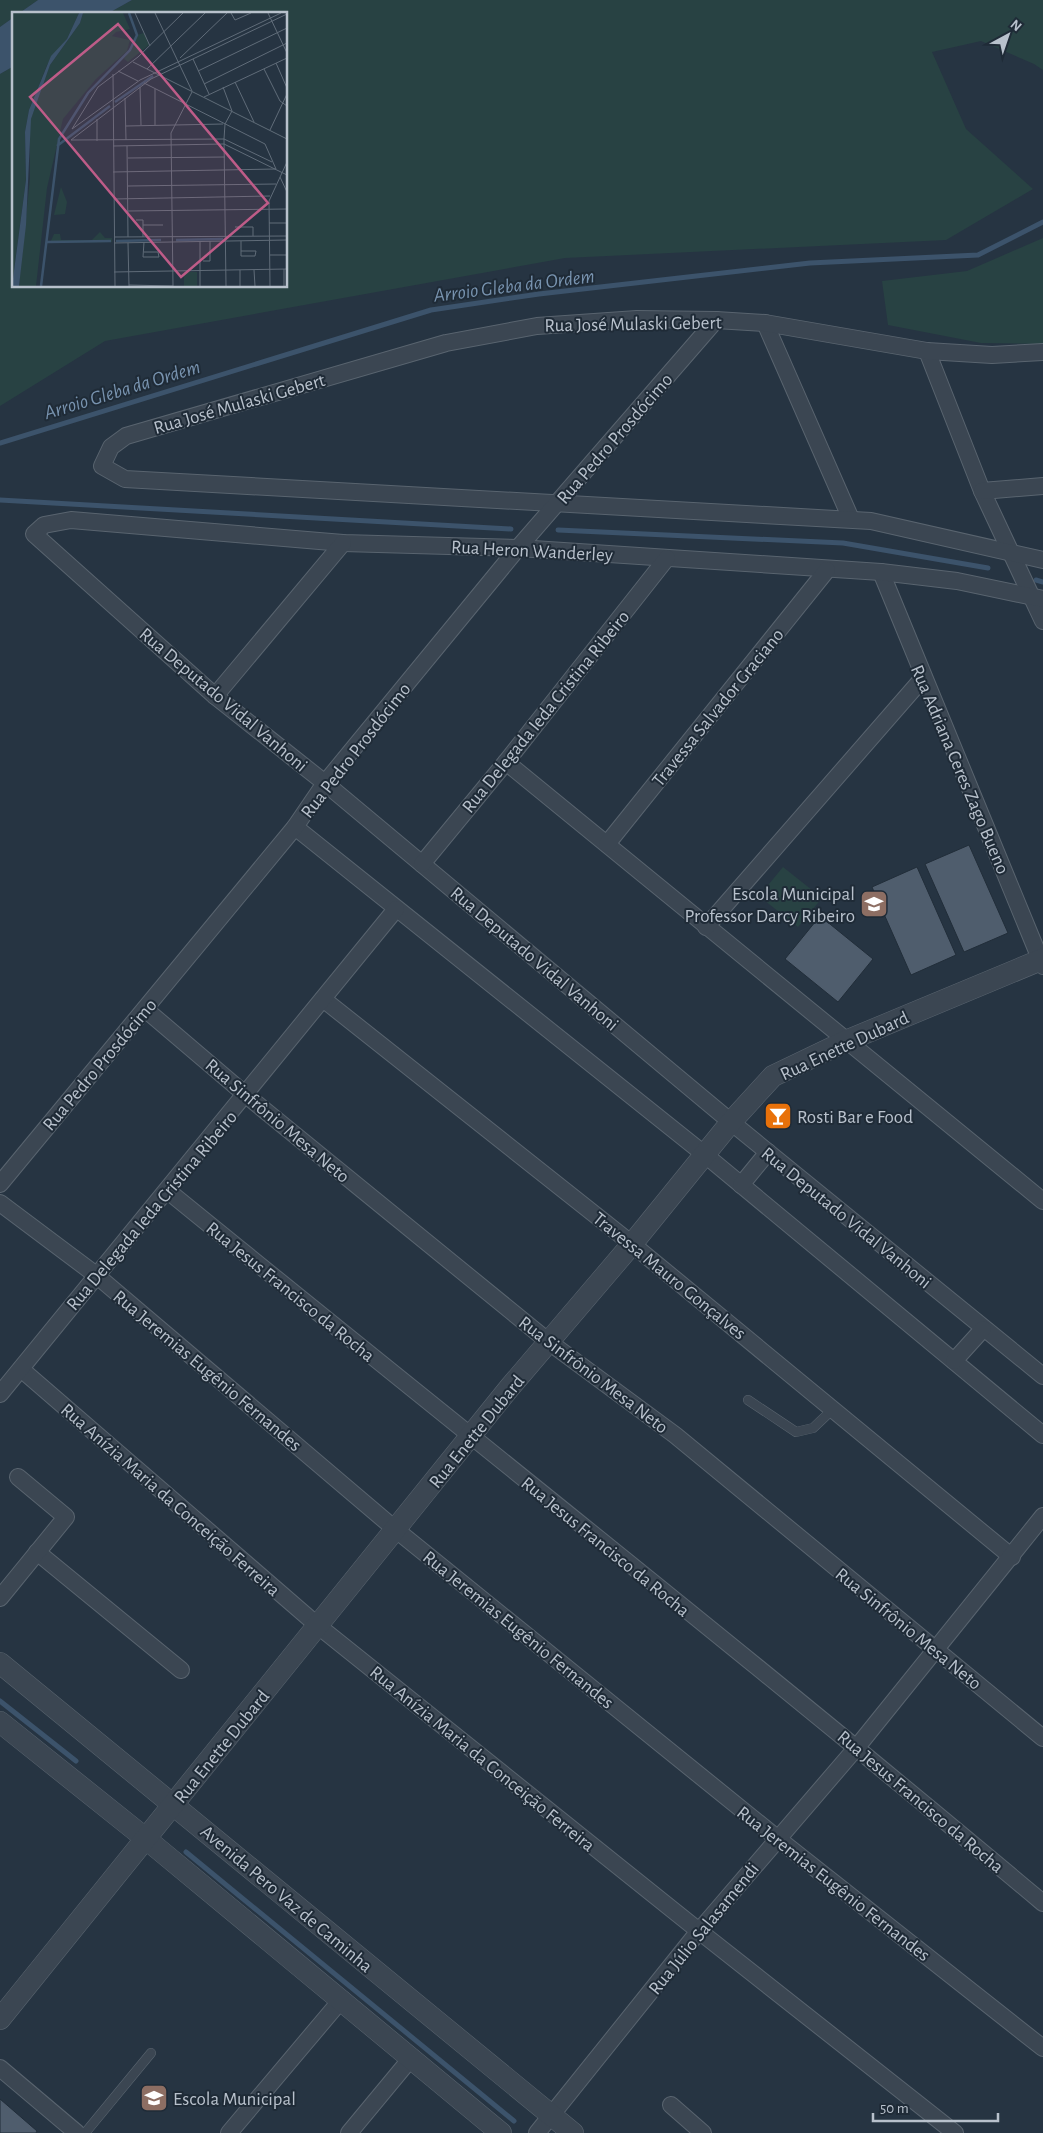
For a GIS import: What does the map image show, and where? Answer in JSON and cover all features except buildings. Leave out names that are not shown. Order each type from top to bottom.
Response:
[{"type":"street","name":"Rua José Mulaski Gebert","points":[[557,504],[365,491],[125,479],[102,466],[111,447],[126,436],[446,343],[537,326],[637,319],[716,320],[765,323],[926,351],[992,355],[1043,352]]},
{"type":"street","name":"Rua Pedro Prosdócimo","points":[[0,1184],[295,827],[325,784],[518,548],[716,320]]},
{"type":"street","points":[[765,323],[851,519]]},
{"type":"street","points":[[926,351],[982,491],[1011,552],[1038,598],[1043,621]]},
{"type":"street","points":[[982,491],[1043,486]]},
{"type":"street","points":[[557,504],[871,521],[1043,560]]},
{"type":"street","name":"Rua Heron Wanderley","points":[[34,534],[44,525],[71,520],[342,543],[518,548],[827,570],[880,572],[957,581],[1038,598]]},
{"type":"street","name":"Rua Deputado Vidal Vanhoni","points":[[34,534],[215,696],[325,784],[731,1122],[1043,1376]]},
{"type":"street","points":[[215,696],[342,543]]},
{"type":"street","name":"Rua Delegada Ieda Cristina Ribeiro","points":[[422,864],[506,762],[666,558]]},
{"type":"street","name":"Travessa Salvador Graciano","points":[[607,844],[827,570]]},
{"type":"street","name":"Rua Adriana Ceres Zago Bueno","points":[[880,572],[1042,962]]},
{"type":"street","points":[[706,927],[923,678]]},
{"type":"street","points":[[506,762],[1043,1201]]},
{"type":"street","points":[[295,827],[704,1154],[1043,1435]]},
{"type":"street","name":"Rua Delegada Ieda Cristina Ribeiro","points":[[0,1394],[96,1274],[168,1191],[396,909]]},
{"type":"street","name":"Rua Enette Dubard","points":[[0,2019],[470,1437],[632,1244],[704,1154],[773,1076],[846,1041],[1042,962]]},
{"type":"street","name":"Travessa Mauro Gonçalves","points":[[323,999],[632,1244],[1012,1557]]},
{"type":"street","name":"Rua Sinfrônio Mesa Neto","points":[[145,1009],[548,1342],[675,1435],[1043,1738]]},
{"type":"street","points":[[741,1185],[768,1152]]},
{"type":"street","name":"Rua Jesus Francisco da Rocha","points":[[168,1191],[470,1437],[857,1747],[1043,1903]]},
{"type":"street","name":"Rua Jeremias Eugênio Fernandes","points":[[0,1203],[96,1274],[395,1529],[777,1838],[1043,2048]]},
{"type":"street","points":[[954,1361],[983,1329]]},
{"type":"street","name":"Rua Anízia Maria da Conceição Ferreira","points":[[21,1370],[317,1625],[955,2133]]},
{"type":"street","points":[[0,1598],[66,1517],[18,1477]]},
{"type":"street","name":"Rua Júlio Salasamendi","points":[[537,2133],[699,1931],[857,1747],[1012,1557],[1043,1516]]},
{"type":"street","points":[[37,1552],[181,1670]]},
{"type":"street","name":"Avenida Pero Vaz de Caminha","points":[[0,1663],[573,2133]]},
{"type":"street","points":[[0,1722],[412,2057],[501,2133]]},
{"type":"street","points":[[229,2133],[342,2000]]},
{"type":"street","points":[[348,2133],[412,2057]]},
{"type":"street","points":[[0,2068],[77,2133]]},
{"type":"street","points":[[671,2105],[703,2133]]},
{"type":"lane","points":[[748,1400],[796,1432],[813,1428],[833,1409]]},
{"type":"lane","points":[[85,2133],[151,2053]]},
{"type":"green space","points":[[0,0],[38,0],[21,12],[12,12],[12,18],[0,27]]},
{"type":"green space","points":[[132,0],[1043,0],[1043,70],[1034,64],[981,41],[932,52],[966,129],[1033,189],[946,240],[565,258],[105,341],[0,406],[0,74],[12,67],[12,288],[288,288],[288,12],[111,12]]},
{"type":"green space","points":[[1043,238],[1043,344],[981,343],[888,325],[882,281],[967,271]]},
{"type":"green space","points":[[783,867],[822,898],[798,927],[759,896]]},
{"type":"water","points":[[38,0],[132,0],[111,12],[21,12]]},
{"type":"water","points":[[12,18],[12,67],[0,74],[0,27]]},
{"type":"waterway","name":"Arroio Gleba da Ordem","points":[[0,443],[431,310],[539,294],[810,263],[978,255],[1043,222]]},
{"type":"waterway","points":[[0,500],[511,529]]},
{"type":"waterway","points":[[558,530],[843,543],[988,568]]},
{"type":"waterway","points":[[1036,580],[1043,582]]},
{"type":"waterway","points":[[0,1701],[76,1761]]},
{"type":"waterway","points":[[186,1852],[514,2121]]},
{"type":"place","name":"Escola Municipal Professor Darcy Ribeiro","points":[[874,904]]},
{"type":"place","name":"Rosti Bar e Food","points":[[778,1116]]},
{"type":"place","name":"Escola Municipal","points":[[154,2098]]}]
